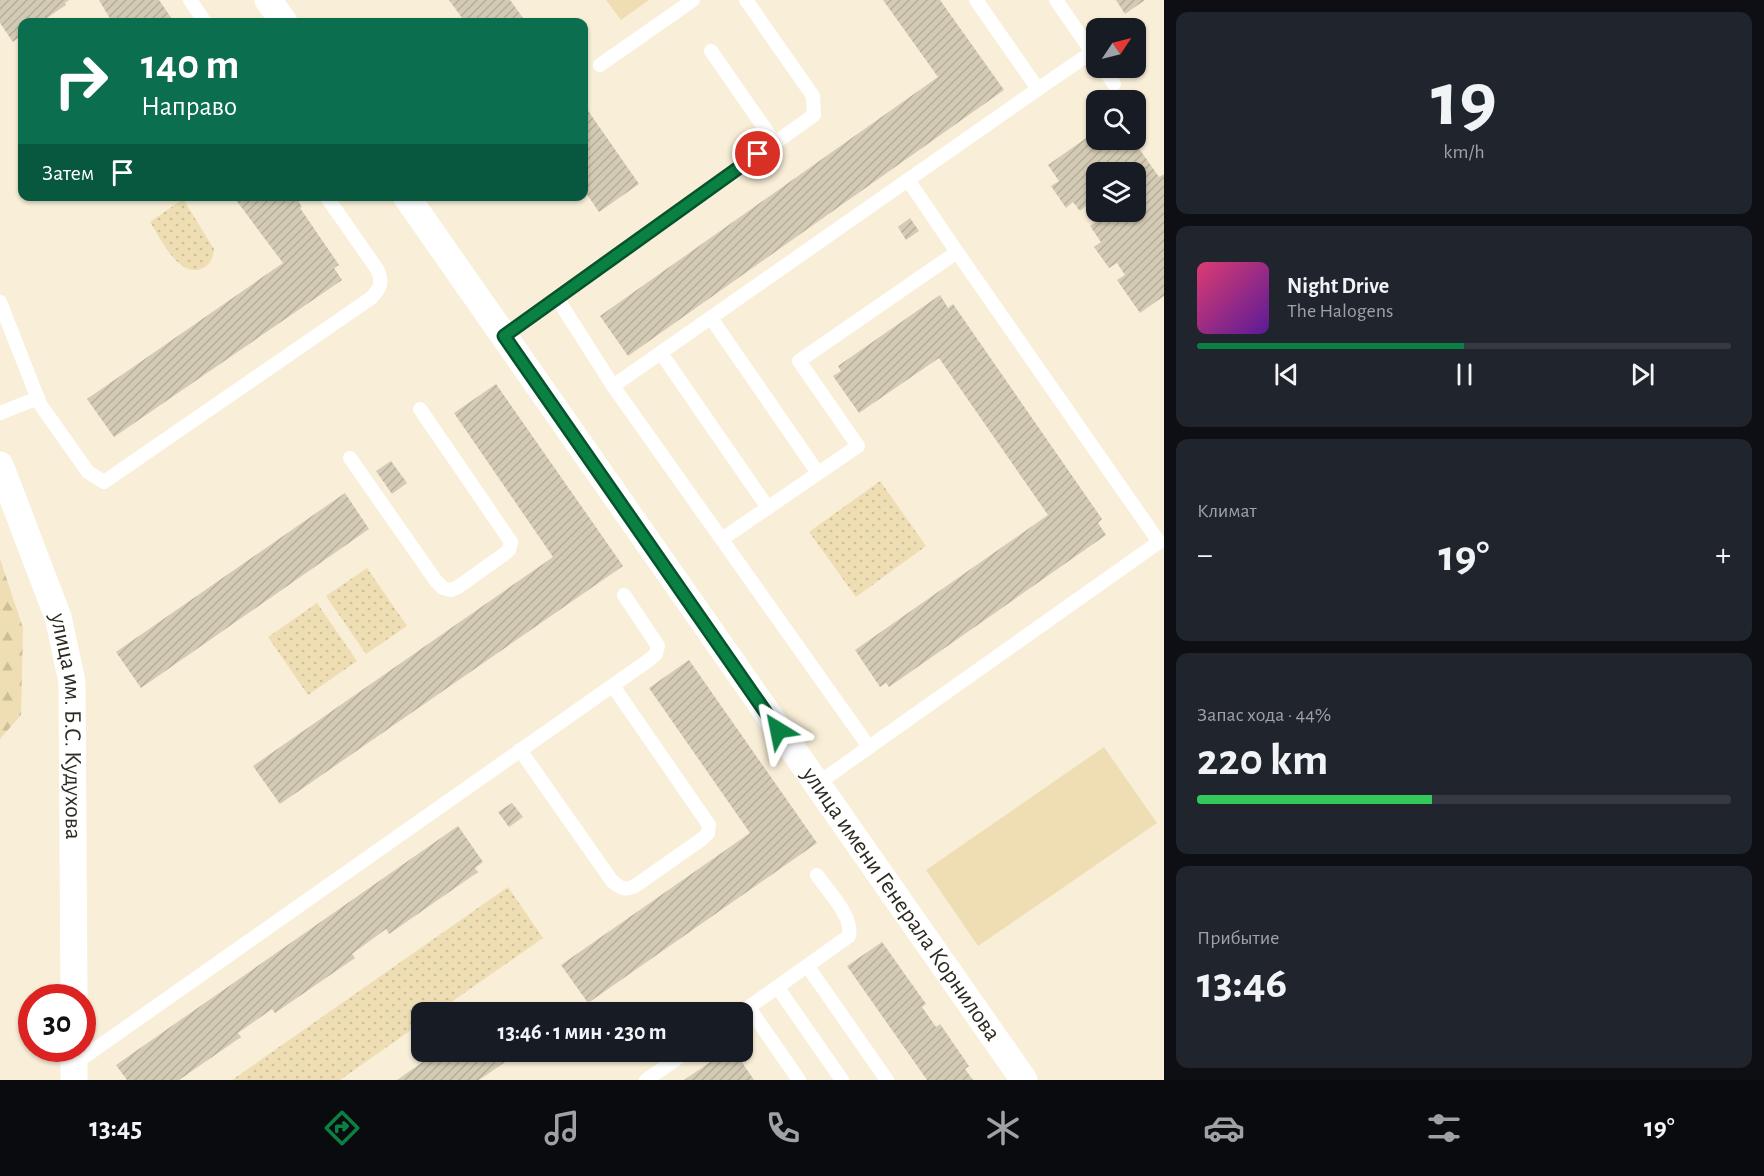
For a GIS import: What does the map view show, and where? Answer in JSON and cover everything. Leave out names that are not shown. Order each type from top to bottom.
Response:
[{"type":"street","name":"улица имени Генерала Корнилова","points":[[410,201],[1024,1080]]},
{"type":"street","name":"улица им. Б.С. Кудухова","points":[[0,465],[58,617],[72,682],[74,984]]},
{"type":"lane","points":[[190,0],[202,18]]},
{"type":"lane","points":[[600,65],[693,0]]},
{"type":"lane","points":[[504,336],[814,115],[813,96],[746,0]]},
{"type":"lane","points":[[976,0],[1038,89]]},
{"type":"lane","points":[[1056,0],[1086,43]]},
{"type":"lane","points":[[711,51],[775,142]]},
{"type":"lane","points":[[613,386],[1038,89],[1086,60]]},
{"type":"lane","points":[[1110,78],[1114,84]]},
{"type":"lane","points":[[817,784],[1159,542],[908,180]]},
{"type":"lane","points":[[0,302],[38,398],[87,472],[104,482],[371,298],[379,290],[381,279],[329,201]]},
{"type":"lane","points":[[722,539],[858,446],[798,361],[957,252]]},
{"type":"lane","points":[[557,298],[613,386],[869,747]]},
{"type":"lane","points":[[711,318],[818,473]]},
{"type":"lane","points":[[661,352],[768,508]]},
{"type":"lane","points":[[0,413],[38,398]]},
{"type":"lane","points":[[350,458],[436,581],[443,588],[452,590],[458,587],[503,555],[511,542],[420,409]]},
{"type":"lane","points":[[74,1064],[649,660],[656,654],[658,646],[624,595]]},
{"type":"lane","points":[[520,750],[612,880],[619,887],[628,889],[635,886],[702,839],[708,833],[709,825],[613,686]]},
{"type":"lane","points":[[753,1005],[849,936],[851,928],[817,875]]},
{"type":"lane","points":[[808,967],[887,1080]]},
{"type":"lane","points":[[778,988],[843,1080]]},
{"type":"lane","points":[[753,1020],[799,1080]]},
{"type":"lane","points":[[646,1080],[672,1062]]},
{"type":"green space","points":[[606,0],[649,0],[621,20]]},
{"type":"green space","points":[[180,201],[184,201],[214,249],[208,265],[194,270],[178,263],[150,222]]},
{"type":"green space","points":[[880,481],[926,546],[856,597],[809,532]]},
{"type":"green space","points":[[0,559],[23,628],[21,715],[0,739]]},
{"type":"green space","points":[[367,568],[407,626],[366,654],[326,596]]},
{"type":"green space","points":[[317,603],[357,661],[308,695],[268,637]]},
{"type":"green space","points":[[1104,747],[1157,823],[978,946],[926,870]]},
{"type":"green space","points":[[508,887],[543,938],[451,1002],[411,1002],[411,1030],[340,1080],[232,1080]]},
{"type":"building","points":[[0,0],[69,0],[65,3],[66,5],[47,18],[18,18],[18,38],[13,42],[0,23]]},
{"type":"building","points":[[99,0],[159,0],[171,18],[110,18]]},
{"type":"building","points":[[449,0],[510,0],[523,18],[462,18]]},
{"type":"building","points":[[883,0],[940,0],[1004,90],[628,356],[600,316],[938,77]]},
{"type":"building","points":[[1116,0],[1145,0],[1125,14]]},
{"type":"building","points":[[588,111],[639,184],[599,212],[588,196]]},
{"type":"building","points":[[1086,138],[1086,150],[1140,150],[1159,177],[1164,174],[1164,296],[1140,313],[1117,280],[1125,275],[1117,263],[1109,268],[1094,247],[1101,242],[1090,226],[1096,222],[1146,222],[1146,162],[1086,162],[1086,206],[1080,211],[1073,202],[1066,208],[1051,186],[1059,181],[1048,165]]},
{"type":"building","points":[[237,201],[298,201],[302,207],[300,208],[339,265],[334,268],[342,280],[114,437],[87,399],[283,263]]},
{"type":"building","points":[[910,218],[919,231],[906,240],[898,227]]},
{"type":"building","points":[[940,295],[948,308],[953,304],[1102,519],[1098,523],[1106,535],[889,687],[886,683],[880,687],[855,650],[1048,515],[939,358],[859,413],[833,376],[841,371],[838,366]]},
{"type":"building","points":[[496,384],[623,566],[280,804],[253,766],[553,557],[454,413]]},
{"type":"building","points":[[391,461],[407,483],[392,494],[376,471]]},
{"type":"building","points":[[345,493],[369,529],[141,688],[116,652]]},
{"type":"building","points":[[689,660],[817,843],[587,1002],[561,965],[750,833],[649,688]]},
{"type":"building","points":[[512,803],[523,817],[509,827],[498,812]]},
{"type":"building","points":[[458,826],[483,862],[475,868],[478,872],[389,934],[386,929],[352,954],[355,958],[275,1013],[272,1009],[238,1033],[241,1037],[179,1080],[127,1080],[116,1065]]},
{"type":"building","points":[[882,942],[926,1004],[922,1007],[936,1027],[940,1024],[969,1066],[965,1069],[973,1080],[927,1080],[847,966]]},
{"type":"building","points":[[423,1062],[505,1062],[479,1080],[397,1080]]},
{"type":"building","points":[[710,1062],[742,1062],[754,1080],[684,1080]]},
{"type":"route","points":[[758,154],[504,336],[778,730]]}]
